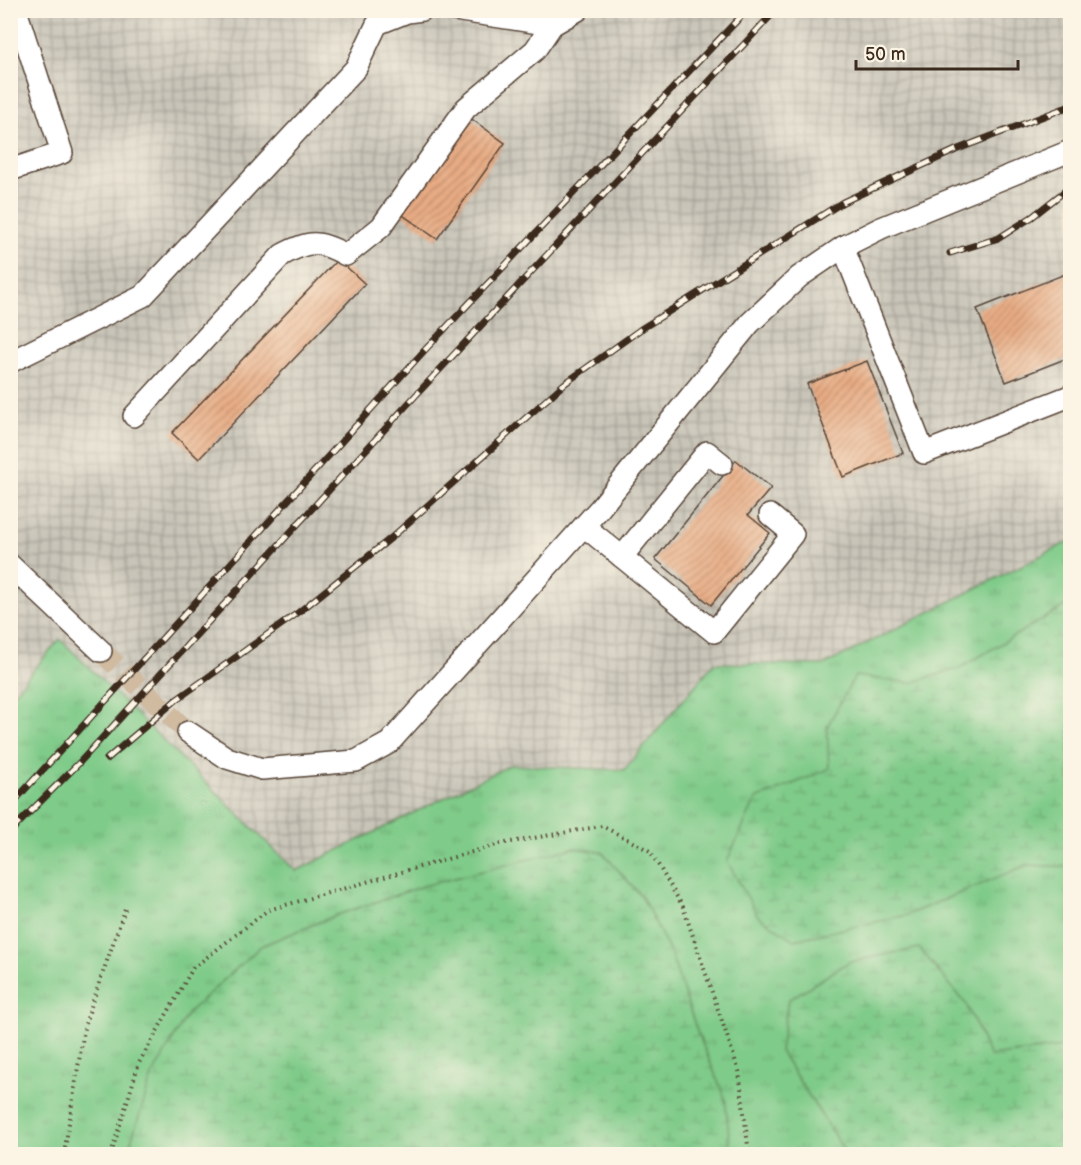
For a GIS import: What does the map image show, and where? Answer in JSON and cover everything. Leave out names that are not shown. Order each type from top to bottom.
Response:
[{"type":"lane","points":[[10,170],[62,153],[16,10]]},
{"type":"lane","points":[[10,362],[143,296],[356,68],[375,17],[422,10]]},
{"type":"lane","points":[[454,10],[552,25]]},
{"type":"lane","points":[[134,416],[282,255],[303,244],[326,244],[346,255],[381,227],[466,108],[535,50],[552,25],[578,10]]},
{"type":"lane","points":[[188,732],[227,758],[262,769],[356,761],[375,753],[389,743],[584,526],[750,323],[799,277],[843,247],[916,212],[1071,151]]},
{"type":"lane","points":[[843,247],[924,453],[1071,396]]},
{"type":"lane","points":[[622,557],[707,453],[722,464]]},
{"type":"lane","points":[[584,526],[714,632],[793,534],[770,515]]},
{"type":"lane","points":[[10,565],[101,651]]},
{"type":"path","points":[[111,1155],[139,1063],[193,968],[268,910],[500,844],[602,826],[650,850],[683,907],[739,1071],[750,1155]]},
{"type":"path","points":[[64,1155],[85,1024],[125,909]]},
{"type":"shaded area","points":[[11,11],[1070,11],[1070,541],[824,665],[714,663],[624,770],[510,765],[296,871],[60,639],[11,696]]},
{"type":"green space","points":[[1070,541],[1070,1154],[11,1154],[11,696],[60,639],[296,871],[510,765],[624,770],[714,663],[824,665]]},
{"type":"green space","points":[[1070,603],[1070,867],[1027,865],[907,915],[794,940],[758,916],[727,861],[756,799],[829,769],[827,727],[855,676],[910,683],[960,668]]},
{"type":"green space","points":[[573,848],[602,852],[642,897],[670,952],[697,1031],[725,1098],[731,1154],[127,1154],[152,1076],[188,1013],[261,946],[337,915],[423,886]]},
{"type":"green space","points":[[919,948],[966,1004],[990,1056],[1070,1046],[1070,1154],[848,1154],[845,1152],[780,1051],[788,1000],[849,962]]},
{"type":"building","points":[[466,115],[505,143],[437,239],[397,211]]},
{"type":"building","points":[[338,259],[365,284],[199,459],[172,433]]},
{"type":"building","points":[[1070,272],[1070,357],[1006,382],[977,309]]},
{"type":"building","points":[[867,361],[903,453],[843,477],[807,384]]},
{"type":"building","points":[[736,460],[771,488],[748,515],[770,533],[711,605],[655,559]]},
{"type":"tunnel","points":[[101,651],[188,732]]},
{"type":"railway","points":[[10,806],[423,352],[747,10]]},
{"type":"railway","points":[[10,832],[80,762],[417,394],[776,10]]},
{"type":"railway","points":[[107,759],[176,700],[299,612],[391,538],[564,384],[641,329],[843,202],[958,149],[1070,106]]},
{"type":"railway","points":[[950,253],[999,238],[1032,217],[1070,187]]}]
